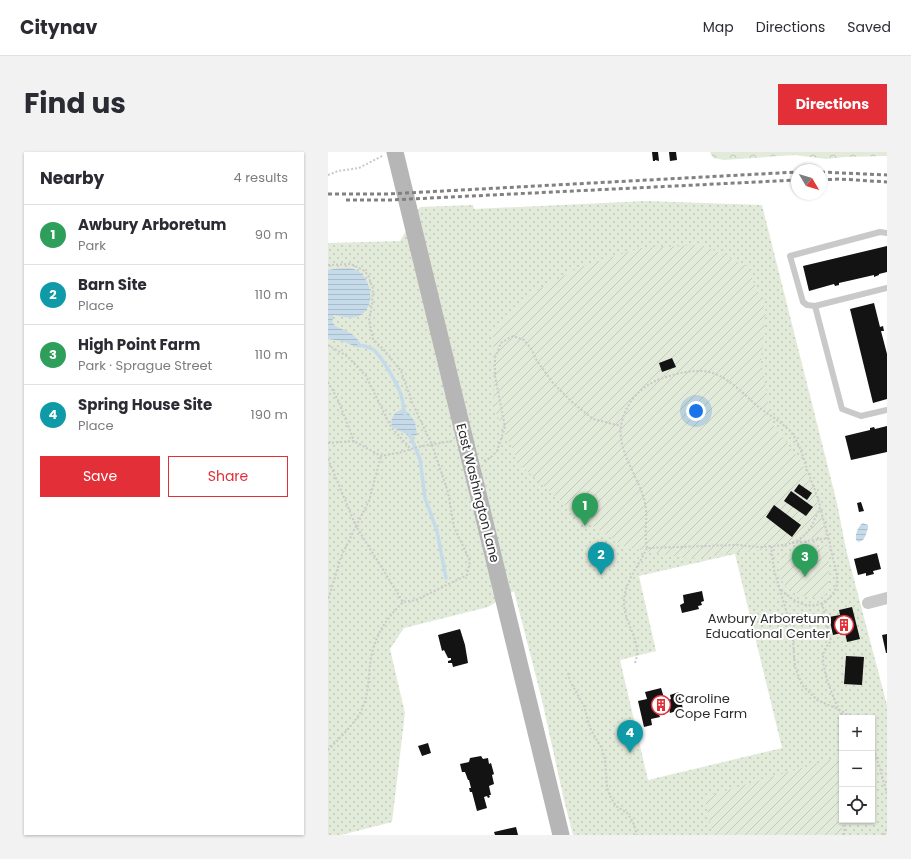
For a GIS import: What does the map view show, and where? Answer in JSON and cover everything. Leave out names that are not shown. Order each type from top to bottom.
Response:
[{"type":"main road","name":"East Washington Lane","points":[[389,153],[472,466],[561,835]]},
{"type":"street","points":[[868,603],[887,598]]},
{"type":"lane","points":[[887,233],[880,232],[790,256],[803,302],[807,305],[815,306],[887,288]]},
{"type":"lane","points":[[815,306],[842,409],[861,416],[887,410]]},
{"type":"path","points":[[328,175],[338,171],[359,168],[389,153]]},
{"type":"path","points":[[328,265],[351,264],[363,270],[368,275],[373,289],[369,320],[372,339],[384,350],[401,371],[412,402],[432,445],[448,492],[454,527],[470,561],[467,575],[416,600],[403,602],[386,622],[376,637],[371,655],[368,692],[360,714],[328,750]]},
{"type":"path","points":[[472,466],[490,458],[497,451],[505,427],[495,376],[495,358],[501,343],[513,336],[524,340],[553,383],[572,402],[593,419],[621,426]]},
{"type":"path","points":[[328,345],[347,356],[366,376],[391,428],[411,450]]},
{"type":"path","points":[[635,663],[638,654],[637,646],[626,618],[624,601],[630,581],[647,548],[645,536],[646,515],[644,501],[639,485],[627,459],[622,442],[621,426],[625,412],[631,400],[640,390],[650,383],[672,375],[688,372],[702,371],[713,373],[732,384],[762,410],[778,420],[798,443],[820,506],[829,538],[836,570],[837,584],[832,595],[822,603],[815,605],[805,606],[780,590]]},
{"type":"path","points":[[328,382],[338,400],[354,441]]},
{"type":"path","points":[[328,443],[354,441],[381,456],[465,439]]},
{"type":"path","points":[[328,600],[341,557],[369,501],[381,456]]},
{"type":"path","points":[[328,459],[356,526],[403,602]]},
{"type":"path","points":[[790,543],[803,538],[814,523],[820,506]]},
{"type":"path","points":[[647,548],[737,545],[760,547],[829,538]]},
{"type":"path","points":[[770,546],[774,570],[792,630],[795,667],[802,685],[817,700],[848,715]]},
{"type":"path","points":[[822,603],[831,638],[831,642],[825,648],[823,660],[831,693],[842,715]]},
{"type":"path","points":[[568,673],[570,681],[584,706],[590,728],[602,749],[605,759],[607,787],[610,796],[616,806],[627,813],[633,822],[637,835]]},
{"type":"path","points":[[874,751],[880,765],[887,794]]},
{"type":"path","points":[[844,835],[845,823]]},
{"type":"path","points":[[884,835],[887,827]]},
{"type":"green space","points":[[710,152],[887,152],[887,156],[826,159],[794,155],[724,160],[713,158]]},
{"type":"green space","points":[[646,201],[762,205],[837,503],[846,549],[887,705],[887,835],[573,835],[541,696],[514,591],[488,607],[404,628],[390,649],[405,713],[392,822],[341,835],[328,835],[328,243],[400,241],[420,207],[473,205],[474,209]],"holes":[[[735,554],[782,748],[648,780],[620,660],[656,651],[639,576]]]},
{"type":"green space","points":[[703,245],[747,266],[766,311],[761,360],[772,423],[802,463],[817,497],[827,534],[783,547],[689,559],[625,547],[580,518],[519,464],[494,408],[493,329],[525,297],[578,268],[640,248]]},
{"type":"green space","points":[[828,546],[829,581],[826,593],[823,596],[818,598],[805,596],[786,587],[780,577],[781,556]]},
{"type":"green space","points":[[839,757],[839,823],[842,823],[842,835],[713,835],[704,797]]},
{"type":"water","points":[[348,268],[356,270],[362,274],[369,287],[370,302],[363,314],[350,318],[334,315],[333,319],[334,325],[350,333],[356,338],[360,343],[359,348],[342,341],[328,339],[328,270]]},
{"type":"water","points":[[401,410],[408,412],[415,422],[417,435],[409,438],[406,434],[392,427],[391,421],[393,417]]},
{"type":"water","points":[[863,523],[868,525],[868,528],[864,539],[859,542],[856,540],[856,533],[858,528]]},
{"type":"building","points":[[652,152],[658,152],[659,161],[653,161]]},
{"type":"building","points":[[669,152],[676,152],[677,160],[670,161]]},
{"type":"building","points":[[887,246],[887,272],[874,277],[874,275],[839,283],[839,285],[835,286],[834,284],[809,291],[803,266]]},
{"type":"building","points":[[874,303],[880,327],[883,326],[884,331],[881,331],[887,354],[887,399],[873,403],[850,309]]},
{"type":"building","points":[[672,358],[676,367],[662,372],[659,363]]},
{"type":"building","points":[[887,426],[887,452],[851,460],[845,436],[870,430],[870,428],[874,427],[875,429]]},
{"type":"building","points":[[799,484],[812,493],[807,500],[794,491]]},
{"type":"building","points":[[791,491],[813,507],[806,516],[784,501]]},
{"type":"building","points":[[861,502],[864,511],[859,512],[857,503]]},
{"type":"building","points":[[774,505],[801,525],[792,537],[766,517]]},
{"type":"building","points":[[877,553],[881,569],[873,571],[874,574],[866,576],[866,573],[858,575],[854,559]]},
{"type":"building","points":[[702,591],[704,601],[701,602],[702,605],[698,606],[699,609],[682,613],[680,605],[684,603],[683,595]]},
{"type":"building","name":"Awbury Arboretum Educational Center","points":[[852,607],[860,639],[847,642],[845,632],[833,635],[829,617],[840,615],[839,610]]},
{"type":"building","points":[[460,629],[465,645],[468,663],[453,667],[452,663],[448,663],[451,658],[448,658],[444,650],[442,651],[438,635]]},
{"type":"building","points":[[887,634],[887,653],[886,653],[882,635]]},
{"type":"building","points":[[846,656],[864,657],[862,685],[844,684]]},
{"type":"building","name":"Caroline Cope Farm","points":[[661,688],[665,701],[671,699],[670,695],[679,692],[683,709],[670,713],[669,709],[669,712],[658,712],[660,717],[651,719],[652,725],[644,727],[638,701],[647,699],[645,692]]},
{"type":"building","points":[[428,743],[431,753],[422,756],[418,746]]},
{"type":"building","points":[[481,756],[483,759],[488,758],[489,764],[491,763],[494,774],[492,775],[494,784],[489,786],[490,797],[484,797],[487,808],[477,811],[472,792],[470,792],[469,788],[471,788],[469,780],[465,772],[462,772],[460,764],[469,762],[470,758]]},
{"type":"building","points":[[516,827],[518,835],[495,835],[494,832]]},
{"type":"waterway","points":[[359,345],[369,347],[378,354],[399,390],[402,397],[405,414]]},
{"type":"waterway","points":[[409,433],[420,459],[425,498],[437,531],[446,578]]},
{"type":"railway","points":[[328,194],[388,194],[791,172]]},
{"type":"railway","points":[[827,172],[887,175]]},
{"type":"railway","points":[[346,200],[390,200],[791,180]]},
{"type":"railway","points":[[827,180],[887,182]]},
{"type":"place","name":"Awbury Arboretum","points":[[585,526]]},
{"type":"place","name":"Barn Site","points":[[601,575]]},
{"type":"place","name":"High Point Farm","points":[[805,577]]},
{"type":"place","name":"Awbury Arboretum Educational Center","points":[[844,625]]},
{"type":"place","name":"Caroline Cope Farm","points":[[661,705]]},
{"type":"place","name":"Spring House Site","points":[[630,753]]}]
